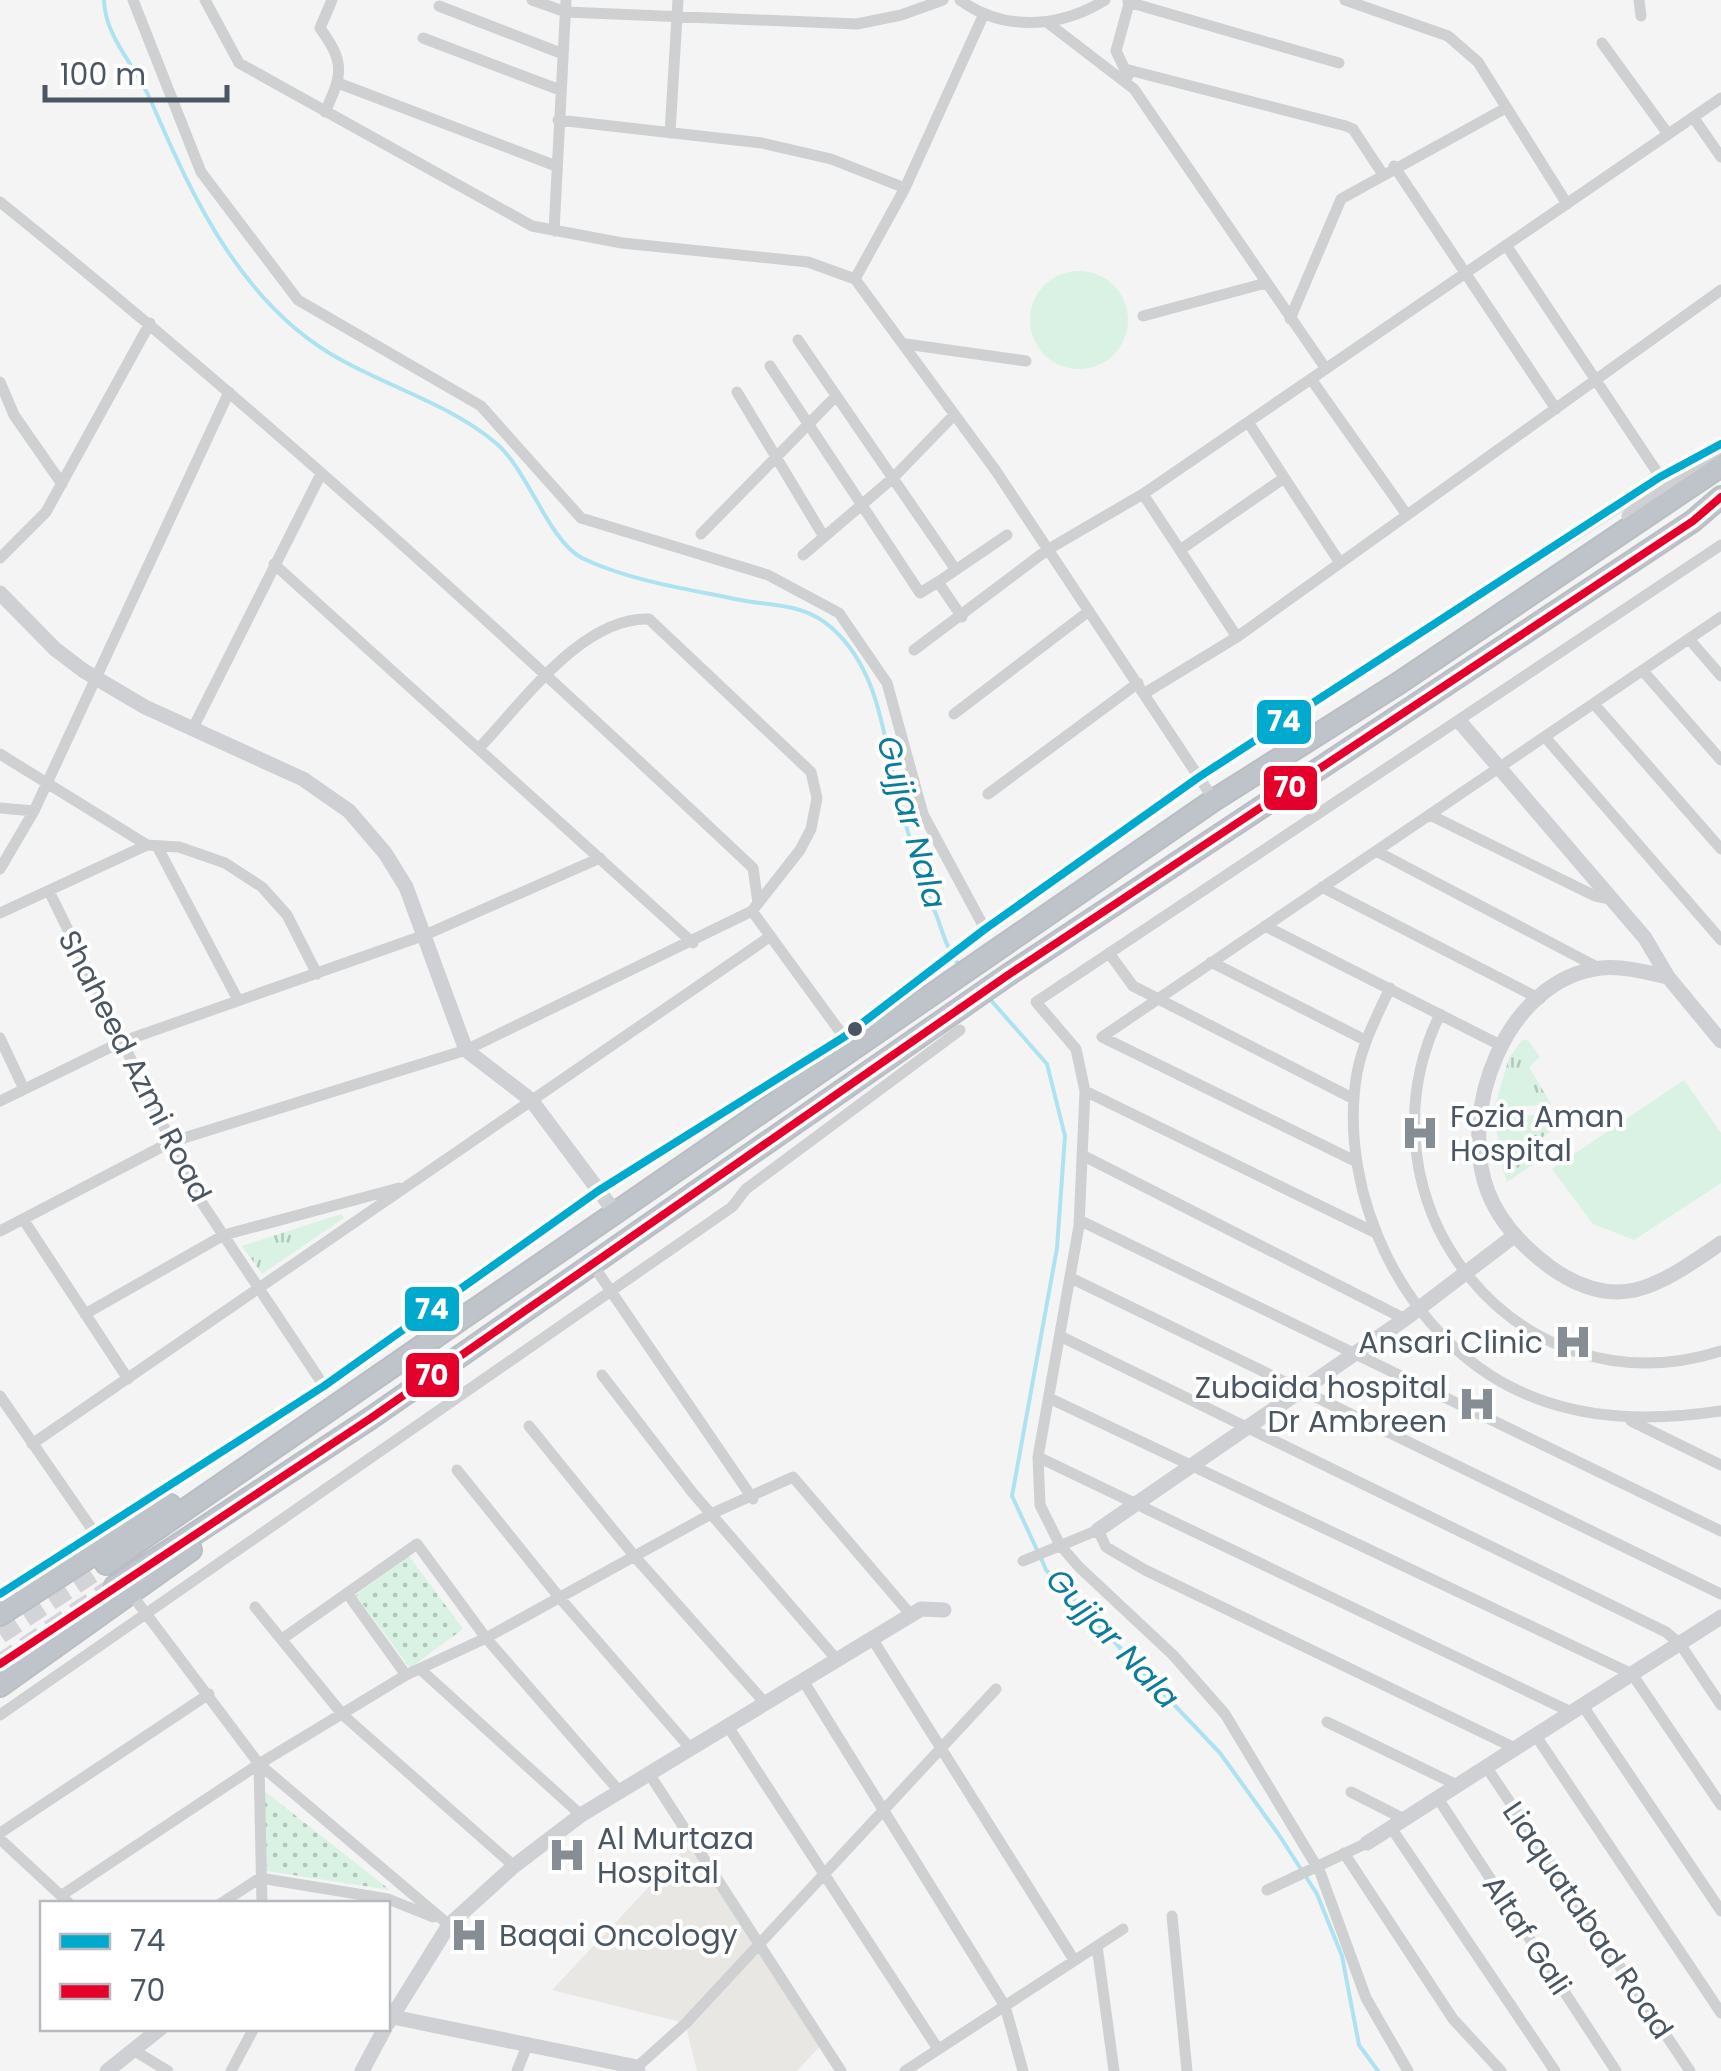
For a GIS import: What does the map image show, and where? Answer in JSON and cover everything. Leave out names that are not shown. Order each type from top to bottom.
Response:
[{"type":"highway","points":[[106,1564],[936,996],[1214,800],[1721,466]]},
{"type":"highway","points":[[0,1686],[124,1590],[295,1469],[954,1024],[1008,974],[1721,500]]},
{"type":"highway","points":[[0,1615],[47,1574],[284,1440]]},
{"type":"street","points":[[133,0],[201,172],[298,300],[480,406],[581,518],[768,575],[839,613],[887,683],[923,814],[985,929]]},
{"type":"street","points":[[205,0],[239,63],[532,226],[622,243],[808,262],[855,279],[906,344],[1214,800]]},
{"type":"street","points":[[532,0],[678,16],[857,24],[902,16],[943,0]]},
{"type":"street","points":[[670,133],[678,0]]},
{"type":"street","points":[[960,0],[984,16],[1048,23],[1086,12],[1106,0]]},
{"type":"street","points":[[1344,0],[1448,36],[1478,62],[1566,204]]},
{"type":"street","points":[[1639,0],[1641,16]]},
{"type":"street","points":[[1326,369],[1134,89],[1116,50],[1129,1],[1339,63]]},
{"type":"street","points":[[325,112],[338,82],[340,62],[320,28],[327,2]]},
{"type":"street","points":[[439,6],[562,54]]},
{"type":"street","points":[[554,231],[566,6]]},
{"type":"street","points":[[855,279],[905,188],[984,16]]},
{"type":"street","points":[[1048,23],[1134,89]]},
{"type":"street","points":[[422,38],[560,90]]},
{"type":"street","points":[[1602,44],[1668,134]]},
{"type":"street","points":[[1126,69],[1353,129],[1464,274],[1556,408]]},
{"type":"street","points":[[338,82],[556,166]]},
{"type":"street","points":[[914,650],[1047,550],[1143,494],[1721,98]]},
{"type":"street","points":[[1290,319],[1341,198],[1504,109]]},
{"type":"street","points":[[1693,117],[1721,158]]},
{"type":"street","points":[[558,120],[762,143],[831,159],[905,188]]},
{"type":"street","points":[[0,202],[229,392],[548,676],[753,868],[755,907],[768,938],[844,1038]]},
{"type":"street","points":[[1506,245],[1664,483]]},
{"type":"street","points":[[1143,316],[1266,283]]},
{"type":"street","points":[[988,794],[1141,688],[1237,636],[1721,290]]},
{"type":"street","points":[[0,558],[46,512],[150,323]]},
{"type":"street","points":[[798,340],[956,570]]},
{"type":"street","points":[[906,344],[1026,361]]},
{"type":"street","points":[[770,366],[920,593],[1006,535]]},
{"type":"street","points":[[1311,379],[1407,515]]},
{"type":"street","points":[[0,382],[14,415],[62,484]]},
{"type":"street","points":[[0,870],[34,811],[229,392]]},
{"type":"street","points":[[737,392],[824,537]]},
{"type":"street","points":[[701,534],[836,396]]},
{"type":"street","points":[[803,555],[893,478],[954,415]]},
{"type":"street","points":[[1248,422],[1340,564]]},
{"type":"street","points":[[0,1594],[47,1574],[94,1532],[324,1386],[598,1191],[844,1038],[985,929],[1199,777],[1721,444]]},
{"type":"street","points":[[192,730],[321,474]]},
{"type":"street","points":[[1180,550],[1284,478]]},
{"type":"street","points":[[1519,600],[1537,581],[1664,483]]},
{"type":"street","points":[[1143,494],[1237,636]]},
{"type":"street","points":[[1408,2071],[1366,1998],[1312,1865],[1226,1714],[1173,1655],[1056,1546],[1040,1504],[1038,1457],[1080,1220],[1085,1090],[1076,1048],[1036,1002],[1721,545]]},
{"type":"street","points":[[274,564],[480,746],[693,943]]},
{"type":"street","points":[[938,582],[962,617]]},
{"type":"street","points":[[0,593],[55,649],[94,676],[192,730],[303,779],[350,811],[386,853],[425,935],[466,1050],[531,1100],[617,1214]]},
{"type":"street","points":[[954,714],[1089,611]]},
{"type":"street","points":[[1357,1162],[1102,1037],[1721,617]]},
{"type":"street","points":[[0,1231],[171,1142],[466,1050],[693,943],[755,907],[800,850],[811,829],[817,798],[811,772],[649,619],[628,618],[591,633],[480,746]]},
{"type":"street","points":[[1689,639],[1721,676]]},
{"type":"street","points":[[1643,671],[1721,760]]},
{"type":"street","points":[[1594,704],[1721,849]]},
{"type":"street","points":[[1460,722],[1645,938],[1668,978],[1721,1041]]},
{"type":"street","points":[[1545,737],[1721,940]]},
{"type":"street","points":[[0,754],[152,846],[238,1000]]},
{"type":"street","points":[[0,808],[34,811]]},
{"type":"street","points":[[1430,815],[1594,896],[1610,898]]},
{"type":"street","points":[[0,913],[152,846],[179,847],[225,863],[262,887],[287,914],[317,974]]},
{"type":"street","points":[[1376,851],[1599,968]]},
{"type":"street","points":[[0,1102],[121,1042],[425,935],[600,858]]},
{"type":"street","points":[[1322,887],[1540,998]]},
{"type":"street","name":"Shaheed Azmi Road","points":[[50,893],[198,1197],[324,1386]]},
{"type":"street","points":[[1265,926],[1502,1046]]},
{"type":"street","points":[[32,1444],[768,938]]},
{"type":"street","points":[[1109,953],[1133,986],[1354,1099]]},
{"type":"street","points":[[1211,962],[1365,1040]]},
{"type":"street","points":[[1668,978],[1634,969],[1599,968],[1571,977],[1540,998],[1502,1046],[1488,1074],[1478,1132],[1488,1191],[1514,1236],[1570,1282],[1605,1292],[1634,1290],[1660,1280],[1721,1243]]},
{"type":"street","points":[[1390,988],[1365,1040],[1354,1099],[1357,1162],[1376,1233],[1421,1307],[1447,1341],[1518,1391],[1556,1405],[1622,1417],[1721,1411]]},
{"type":"street","points":[[1440,1014],[1416,1080],[1412,1126],[1426,1201],[1465,1276],[1506,1314],[1580,1353],[1634,1364],[1690,1361],[1721,1351]]},
{"type":"street","points":[[0,1716],[732,1208],[746,1190],[954,1024]]},
{"type":"street","points":[[0,1038],[24,1089]]},
{"type":"street","points":[[1085,1090],[1376,1233]]},
{"type":"street","points":[[1082,1155],[1404,1319]]},
{"type":"street","points":[[85,1314],[224,1235],[406,1186]]},
{"type":"street","points":[[22,1219],[128,1380]]},
{"type":"street","points":[[1080,1220],[1721,1531]]},
{"type":"street","points":[[1022,1561],[1098,1530],[1465,1276],[1514,1236]]},
{"type":"street","points":[[592,1265],[753,1499]]},
{"type":"street","points":[[1072,1278],[1721,1594]]},
{"type":"street","points":[[1062,1337],[1666,1632],[1680,1644],[1721,1705]]},
{"type":"street","points":[[602,1375],[711,1514],[838,1661]]},
{"type":"street","points":[[0,1396],[94,1532]]},
{"type":"street","points":[[1048,1398],[1632,1674],[1721,1806]]},
{"type":"street","points":[[1622,1417],[1721,1466]]},
{"type":"street","points":[[529,1426],[636,1558],[766,1704]]},
{"type":"street","points":[[1038,1457],[1578,1709],[1721,1910]]},
{"type":"street","points":[[457,1470],[558,1597],[691,1748]]},
{"type":"street","points":[[210,1694],[0,1836],[66,1899],[259,1764],[406,1676],[486,1638],[711,1514],[753,1499],[793,1478],[911,1615]]},
{"type":"street","points":[[1098,1530],[1106,1547],[1145,1570],[1516,1749]]},
{"type":"street","points":[[282,1639],[417,1544],[486,1638],[620,1792]]},
{"type":"street","points":[[124,1590],[210,1694],[259,1764],[449,1924]]},
{"type":"street","points":[[348,1593],[406,1676]]},
{"type":"street","points":[[256,1606],[344,1715],[514,1866]]},
{"type":"street","points":[[390,2018],[449,1924],[514,1866],[581,1815],[921,1609],[944,1610]]},
{"type":"street","points":[[1267,1890],[1399,1825],[1721,1617]]},
{"type":"street","points":[[872,1640],[1074,1960]]},
{"type":"street","points":[[420,1670],[581,1815]]},
{"type":"street","points":[[804,1682],[1004,2006],[1023,2071]]},
{"type":"street","points":[[390,2021],[528,2043],[638,2069],[826,1875],[996,1689]]},
{"type":"street","points":[[1328,1722],[1459,1786]]},
{"type":"street","points":[[729,1728],[938,2049]]},
{"type":"street","points":[[1536,1736],[1721,2013]]},
{"type":"street","points":[[259,1764],[262,1901]]},
{"type":"street","name":"Liaquatabad Road","points":[[1487,1768],[1690,2071]]},
{"type":"street","points":[[650,1774],[841,2071]]},
{"type":"street","points":[[1351,1792],[1399,1825],[1554,2071]]},
{"type":"street","name":"Altaf Gali","points":[[1438,1800],[1616,2071]]},
{"type":"street","points":[[1344,1853],[1453,2018],[1501,2071]]},
{"type":"street","points":[[225,1901],[260,1878],[388,1899],[449,1924]]},
{"type":"street","points":[[1172,1916],[1186,2071]]},
{"type":"street","points":[[905,2071],[1122,1929]]},
{"type":"street","points":[[1097,1946],[1114,2071]]},
{"type":"street","points":[[113,2069],[158,2031]]},
{"type":"street","points":[[231,2071],[252,2031]]},
{"type":"street","points":[[362,2071],[383,2031]]},
{"type":"street","points":[[516,2071],[528,2043]]},
{"type":"street","points":[[132,2050],[168,2071]]},
{"type":"shaded area","points":[[693,1840],[823,2043],[797,2071],[697,2071],[685,2023],[552,1990]]},
{"type":"green space","points":[[1079,271],[1098,275],[1114,285],[1124,301],[1128,320],[1124,339],[1114,355],[1098,365],[1079,369],[1060,365],[1044,355],[1034,339],[1030,320],[1034,301],[1044,285],[1060,275]]},
{"type":"green space","points":[[1522,1040],[1528,1040],[1540,1057],[1529,1067],[1551,1104],[1494,1109],[1509,1058]]},
{"type":"green space","points":[[1684,1080],[1721,1133],[1721,1183],[1634,1240],[1593,1224],[1552,1169]]},
{"type":"green space","points":[[1557,1113],[1563,1123],[1526,1149],[1534,1164],[1507,1182],[1499,1159],[1496,1118]]},
{"type":"green space","points":[[341,1214],[344,1218],[262,1274],[242,1246]]},
{"type":"green space","points":[[409,1556],[463,1629],[410,1668],[356,1595]]},
{"type":"green space","points":[[263,1790],[390,1890],[267,1871]]},
{"type":"waterway","name":"Gujjar Nala","points":[[104,0],[115,39],[145,88],[185,177],[226,249],[278,313],[309,340],[345,362],[443,409],[497,444],[519,471],[559,537],[582,558],[657,583],[799,610],[822,620],[848,645],[876,703],[914,853],[946,942],[959,965]]},
{"type":"waterway","name":"Gujjar Nala","points":[[989,998],[1047,1064],[1065,1136],[1057,1248],[1012,1496],[1037,1550]]},
{"type":"waterway","name":"Gujjar Nala","points":[[1041,1558],[1046,1570],[1220,1753],[1279,1835],[1317,1894],[1342,1956],[1359,2045],[1378,2071]]},
{"type":"tunnel","points":[[0,1634],[106,1564]]},
{"type":"tunnel","points":[[0,1664],[115,1586]]},
{"type":"transit line","name":"74","points":[[0,1594],[324,1386],[598,1191],[844,1037],[985,929],[1199,777],[1660,477],[1721,444]]},
{"type":"transit line","name":"70","points":[[0,1664],[371,1418],[1008,975],[1693,521],[1721,497]]},
{"type":"place","name":"Fozia Aman Hospital","points":[[1420,1133]]},
{"type":"place","name":"Ansari Clinic","points":[[1573,1342]]},
{"type":"place","name":"Zubaida hospital Dr Ambreen","points":[[1477,1404]]},
{"type":"place","name":"Al Murtaza Hospital","points":[[567,1855]]},
{"type":"place","name":"Baqai Oncology","points":[[469,1935]]}]
